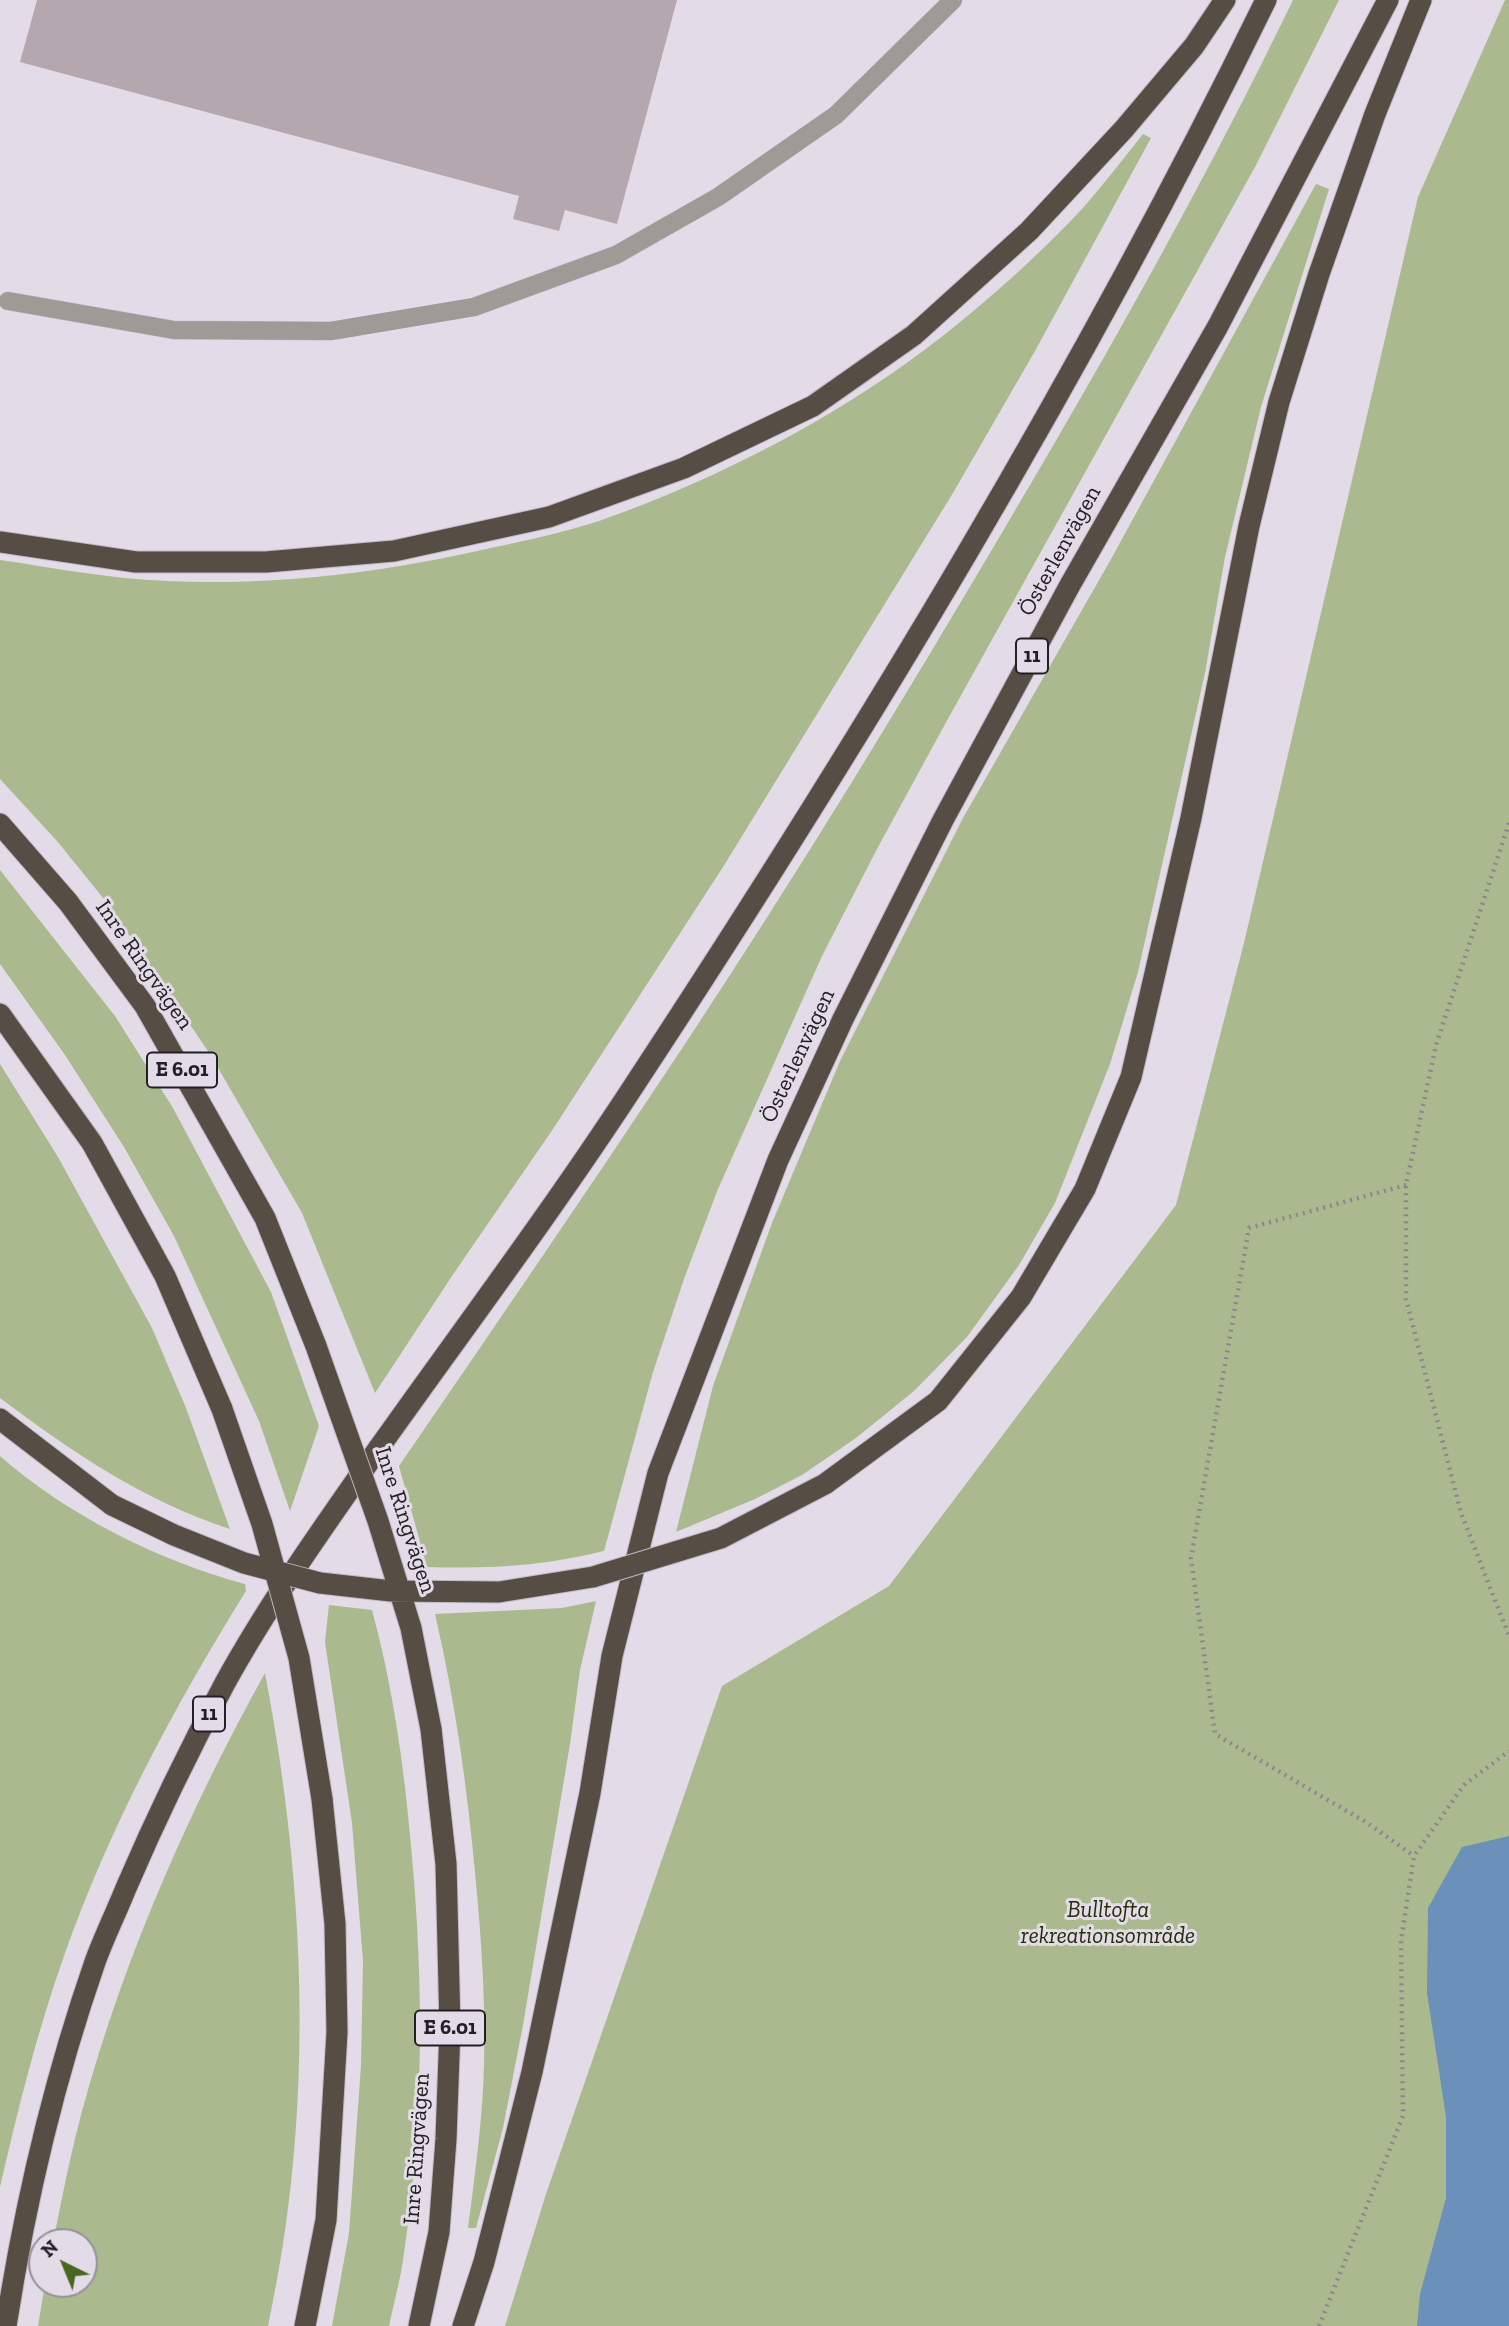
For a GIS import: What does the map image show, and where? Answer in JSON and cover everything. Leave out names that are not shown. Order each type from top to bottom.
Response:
[{"type":"highway","points":[[0,542],[136,562],[266,562],[394,551],[550,517],[684,468],[813,406],[914,335],[1030,232],[1124,130],[1194,46],[1225,0]]},
{"type":"highway","name":"11","points":[[6,2326],[15,2270],[51,2106],[97,1959],[155,1820],[228,1679],[314,1540],[573,1179],[859,734],[990,513],[1117,286],[1233,68],[1266,0]]},
{"type":"highway","name":"Österlenvägen","points":[[463,2326],[484,2262],[532,2072],[590,1793],[615,1643],[658,1473],[778,1160],[843,1018],[943,820],[1070,584],[1218,326],[1388,0]]},
{"type":"highway","points":[[0,1419],[112,1505],[174,1535],[244,1563],[320,1583],[391,1591],[499,1592],[593,1577],[721,1538],[825,1484],[938,1401],[1021,1297],[1085,1189],[1131,1077],[1191,818],[1249,526],[1279,402],[1319,274],[1376,114],[1421,0]]},
{"type":"highway","name":"Inre Ringvägen","points":[[0,824],[68,902],[145,1006],[265,1218],[316,1346],[370,1495],[411,1628],[431,1729],[446,1864],[450,2028],[439,2232],[419,2326]]},
{"type":"highway","points":[[0,1014],[92,1143],[165,1276],[222,1409],[262,1524],[299,1658],[322,1799],[335,1924],[338,2032],[326,2220],[305,2326]]},
{"type":"lane","points":[[8,302],[173,330],[331,331],[474,307],[615,255],[718,197],[836,115],[953,0]]},
{"type":"path","points":[[1509,823],[1436,1045],[1406,1185],[1406,1299],[1461,1513],[1509,1636]]},
{"type":"path","points":[[1406,1185],[1249,1228],[1191,1558],[1215,1734],[1369,1824],[1414,1856]]},
{"type":"path","points":[[1319,2326],[1403,2116],[1401,1941],[1414,1856],[1464,1785],[1509,1751]]},
{"type":"green space","points":[[1293,0],[1339,0],[1255,167],[944,726],[822,956],[718,1189],[685,1276],[653,1372],[604,1551],[516,1565],[427,1567],[399,1466],[685,1044],[887,725],[1117,335],[1190,202]]},
{"type":"green space","name":"Bulltofta rekreationsområde","points":[[1505,0],[1509,0],[1509,2326],[505,2326],[546,2194],[722,1686],[889,1586],[1176,1205],[1244,943],[1418,197]]},
{"type":"green space","points":[[1143,134],[1151,138],[1035,351],[953,493],[723,867],[553,1129],[375,1393],[302,1213],[210,1054],[108,904],[57,841],[0,779],[0,560],[145,580],[206,582],[327,576],[407,565],[543,537],[645,504],[779,442],[864,392],[905,364],[1015,275],[1082,209]]},
{"type":"green space","points":[[1316,184],[1329,189],[1261,407],[1225,557],[1205,673],[1138,972],[1110,1064],[1055,1203],[1019,1265],[967,1337],[914,1391],[856,1438],[802,1475],[755,1499],[676,1532],[713,1386],[772,1223],[840,1061],[963,818],[1110,561]]},
{"type":"green space","points":[[0,870],[115,1016],[173,1108],[271,1292],[319,1426],[290,1511],[259,1421],[174,1236],[124,1147],[65,1055],[0,964]]},
{"type":"green space","points":[[0,1064],[58,1157],[152,1328],[186,1408],[230,1529],[198,1518],[138,1489],[82,1456],[0,1398]]},
{"type":"green space","points":[[0,1456],[54,1498],[115,1534],[180,1563],[245,1584],[246,1591],[169,1724],[101,1861],[54,1985],[21,2100],[0,2187]]},
{"type":"green space","points":[[596,1601],[580,1670],[523,2025],[503,2128],[476,2228],[468,2228],[483,2091],[482,1954],[464,1775],[449,1678],[435,1614],[562,1608]]},
{"type":"green space","points":[[329,1605],[372,1610],[397,1727],[415,1897],[420,2050],[415,2152],[403,2262],[389,2326],[332,2326],[349,2233],[361,2066],[363,1961],[352,1823],[325,1642]]},
{"type":"green space","points":[[265,1673],[289,1836],[300,1999],[299,2082],[293,2164],[283,2245],[268,2326],[38,2326],[43,2298],[98,2298],[98,2228],[56,2228],[74,2143],[90,2082],[130,1962],[180,1843],[235,1728]]},
{"type":"water","points":[[1509,1836],[1509,2326],[1417,2326],[1420,2294],[1446,2198],[1446,2117],[1427,1993],[1428,1908],[1462,1847]]},
{"type":"building","points":[[37,0],[677,0],[617,224],[565,210],[559,231],[513,219],[519,196],[20,62]]}]
